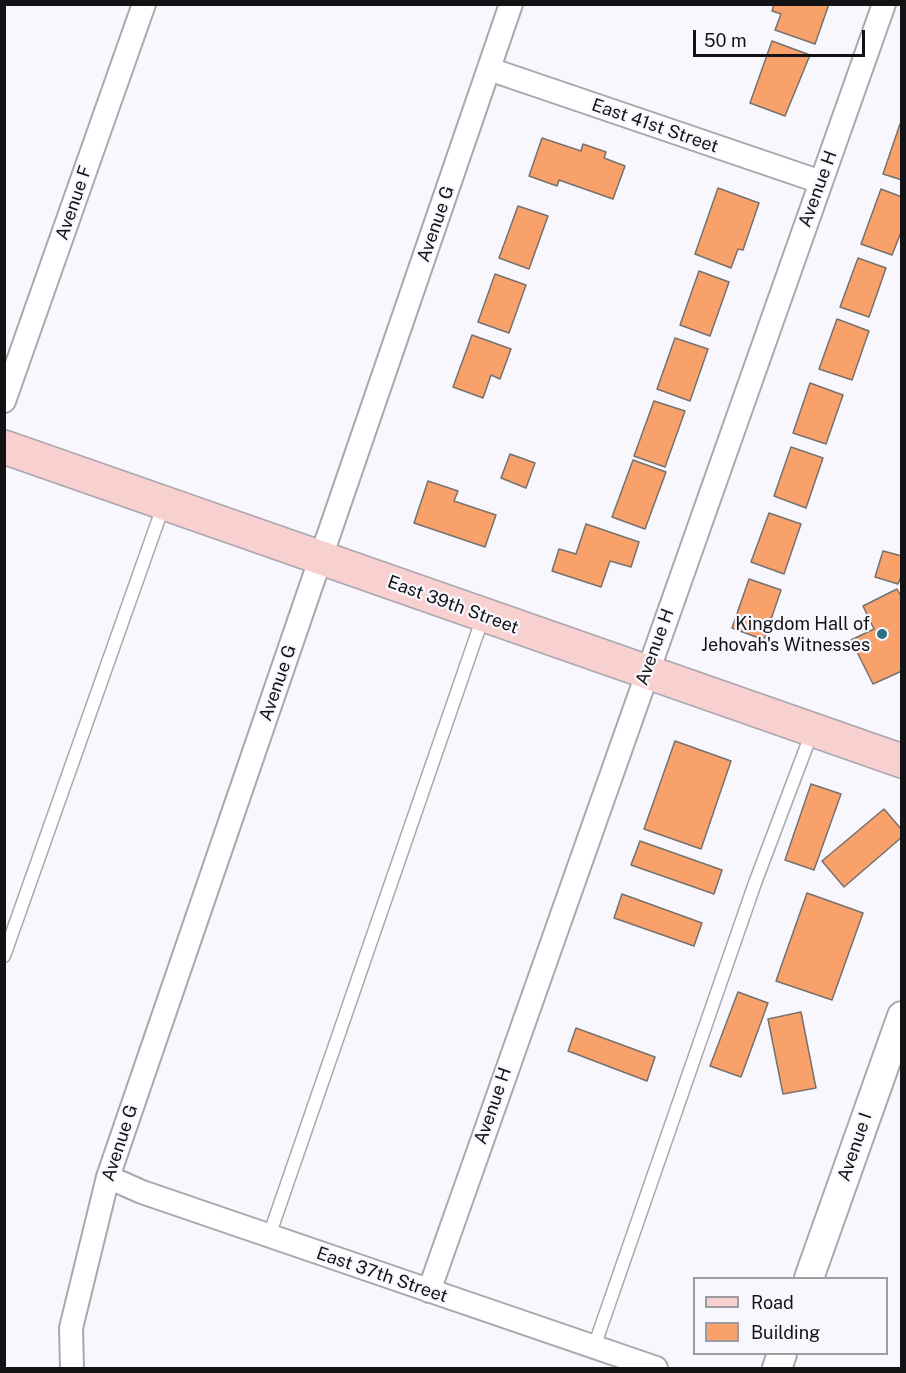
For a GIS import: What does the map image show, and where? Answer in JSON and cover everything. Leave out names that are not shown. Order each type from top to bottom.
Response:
[{"type":"main road","name":"East 39th Street","points":[[4,447],[483,617],[902,761]]},
{"type":"street","name":"Avenue F","points":[[4,401],[144,4]]},
{"type":"street","name":"Avenue G","points":[[72,1368],[70,1328],[108,1177],[511,4]]},
{"type":"street","name":"Avenue H","points":[[429,1291],[884,4]]},
{"type":"street","name":"East 41st Street","points":[[489,69],[820,182]]},
{"type":"street","name":"Avenue I","points":[[809,1277],[902,1016]]},
{"type":"street","name":"East 37th Street","points":[[108,1177],[268,1236],[656,1368]]},
{"type":"lane","points":[[4,956],[165,503]]},
{"type":"lane","points":[[268,1236],[483,617]]},
{"type":"lane","points":[[594,1347],[755,883],[812,731]]},
{"type":"building","points":[[774,4],[829,4],[815,44],[775,30],[781,14],[772,11]]},
{"type":"building","points":[[772,41],[810,55],[785,116],[750,103]]},
{"type":"building","points":[[900,124],[902,125],[902,180],[883,174]]},
{"type":"building","points":[[542,138],[581,151],[583,144],[606,152],[604,158],[625,166],[613,199],[559,180],[557,186],[529,176]]},
{"type":"building","points":[[718,188],[759,203],[743,250],[738,249],[731,268],[695,254]]},
{"type":"building","points":[[881,189],[902,197],[902,230],[892,255],[861,244]]},
{"type":"building","points":[[518,206],[548,216],[529,269],[499,258]]},
{"type":"building","points":[[858,258],[886,268],[869,317],[840,307]]},
{"type":"building","points":[[699,271],[729,282],[710,336],[680,325]]},
{"type":"building","points":[[495,274],[526,285],[509,333],[478,322]]},
{"type":"building","points":[[837,319],[869,331],[852,380],[819,369]]},
{"type":"building","points":[[472,335],[511,349],[500,379],[491,375],[483,398],[453,387]]},
{"type":"building","points":[[675,338],[708,349],[690,401],[657,389]]},
{"type":"building","points":[[810,383],[843,395],[826,444],[793,433]]},
{"type":"building","points":[[654,401],[685,411],[665,467],[634,456]]},
{"type":"building","points":[[791,447],[823,458],[806,508],[774,496]]},
{"type":"building","points":[[510,454],[535,463],[526,488],[501,478]]},
{"type":"building","points":[[633,460],[666,472],[645,529],[612,517]]},
{"type":"building","points":[[428,481],[458,491],[454,501],[496,515],[485,547],[414,523]]},
{"type":"building","points":[[769,513],[801,524],[784,574],[751,562]]},
{"type":"building","points":[[586,524],[639,542],[631,567],[610,561],[601,587],[552,571],[559,549],[576,554]]},
{"type":"building","points":[[883,551],[902,556],[902,574],[898,584],[875,577]]},
{"type":"building","points":[[749,579],[781,590],[764,640],[732,628]]},
{"type":"building","name":"Kingdom Hall of Jehovah's Witnesses","points":[[897,589],[902,598],[902,671],[873,684],[851,640],[874,629],[863,606]]},
{"type":"building","points":[[675,741],[731,761],[701,849],[644,829]]},
{"type":"building","points":[[811,784],[841,794],[814,870],[785,860]]},
{"type":"building","points":[[884,809],[902,830],[902,837],[844,887],[822,861]]},
{"type":"building","points":[[640,841],[722,870],[714,894],[631,865]]},
{"type":"building","points":[[807,893],[863,913],[832,1000],[776,981]]},
{"type":"building","points":[[622,894],[702,923],[694,946],[614,918]]},
{"type":"building","points":[[738,992],[768,1003],[741,1077],[710,1066]]},
{"type":"building","points":[[801,1012],[816,1088],[783,1094],[768,1019]]},
{"type":"building","points":[[576,1028],[655,1057],[647,1081],[568,1051]]},
{"type":"place","name":"Kingdom Hall of Jehovah's Witnesses","points":[[882,634]]}]
